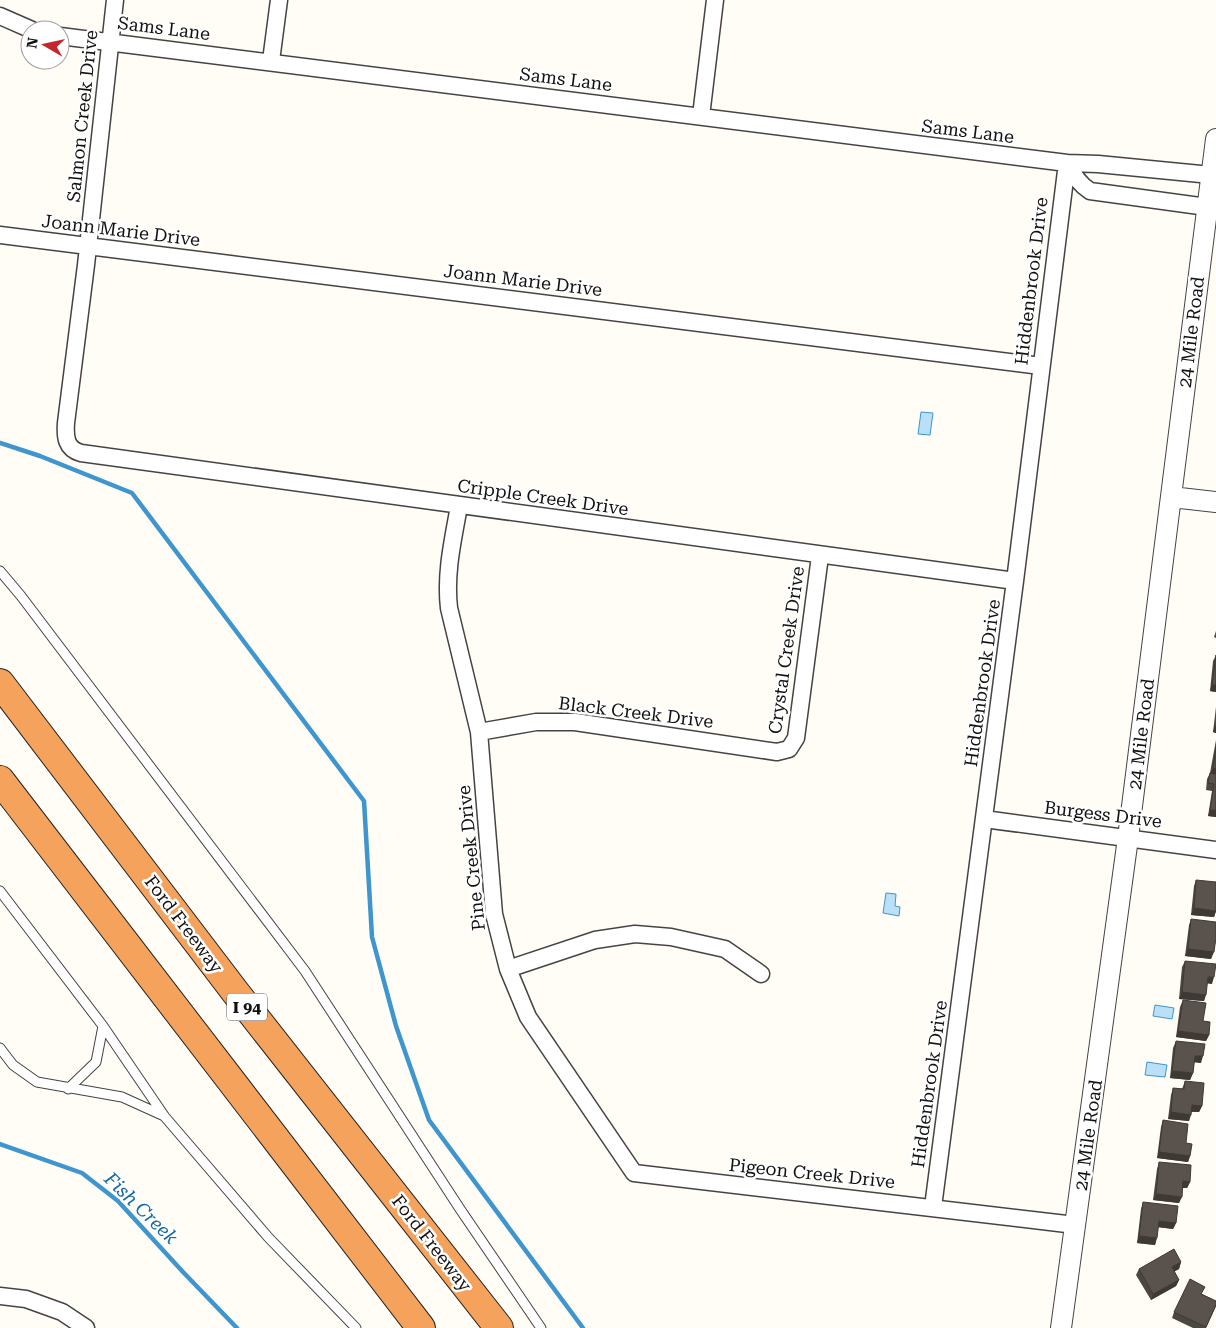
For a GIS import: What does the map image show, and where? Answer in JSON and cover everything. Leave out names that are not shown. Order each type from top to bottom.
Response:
[{"type":"highway","name":"Ford Freeway","points":[[0,683],[236,993],[499,1328]]},
{"type":"highway","points":[[0,780],[421,1328]]},
{"type":"street","name":"Salmon Creek Drive","points":[[68,444],[66,423],[115,0]]},
{"type":"street","points":[[272,61],[279,0]]},
{"type":"street","points":[[701,116],[715,0]]},
{"type":"street","points":[[0,16],[20,25]]},
{"type":"street","name":"Sams Lane","points":[[70,37],[272,61],[1067,163],[1098,164],[1211,175]]},
{"type":"street","name":"24 Mile Road","points":[[1061,1328],[1128,838],[1216,139]]},
{"type":"street","points":[[1067,163],[1078,182],[1090,190],[1207,207]]},
{"type":"street","name":"Hiddenbrook Drive","points":[[933,1207],[1016,581],[1067,163]]},
{"type":"street","name":"Joann Marie Drive","points":[[0,235],[1041,366]]},
{"type":"street","name":"Cripple Creek Drive","points":[[68,444],[72,450],[81,453],[820,556],[1016,581]]},
{"type":"street","points":[[1171,497],[1216,502]]},
{"type":"street","name":"Pine Creek Drive","points":[[459,506],[449,569],[449,608],[478,732],[494,914],[508,969],[528,1017],[634,1173]]},
{"type":"street","name":"Crystal Creek Drive","points":[[789,749],[796,738],[820,556]]},
{"type":"street","name":"Black Creek Drive","points":[[478,732],[536,722],[561,721],[596,724],[777,752],[789,749]]},
{"type":"street","name":"Burgess Drive","points":[[984,819],[1216,850]]},
{"type":"street","points":[[508,969],[596,940],[635,934],[671,937],[725,949],[761,974]]},
{"type":"street","name":"Pigeon Creek Drive","points":[[634,1173],[1076,1225]]},
{"type":"street","points":[[0,1296],[26,1299],[62,1312],[86,1328]]},
{"type":"lane","points":[[0,571],[21,596],[305,971],[460,1209],[541,1328]]},
{"type":"lane","points":[[0,891],[103,1026],[164,1117],[268,1237],[356,1328]]},
{"type":"lane","points":[[68,1089],[96,1062],[103,1026]]},
{"type":"lane","points":[[0,1048],[13,1065],[37,1082],[68,1089],[122,1097],[164,1117]]},
{"type":"water","points":[[921,412],[933,413],[930,435],[918,434]]},
{"type":"water","points":[[886,893],[896,894],[895,906],[900,907],[899,916],[883,913]]},
{"type":"water","points":[[1155,1005],[1174,1008],[1172,1019],[1153,1016]]},
{"type":"water","points":[[1147,1062],[1167,1065],[1165,1077],[1145,1075]]},
{"type":"building","points":[[1216,655],[1216,685],[1212,685]]},
{"type":"building","points":[[1216,746],[1216,769],[1213,768]]},
{"type":"building","points":[[1210,773],[1216,774],[1216,810],[1210,810],[1214,784],[1208,783]]},
{"type":"building","points":[[1196,880],[1216,882],[1216,911],[1194,908]]},
{"type":"building","points":[[1191,919],[1216,922],[1214,952],[1188,949]]},
{"type":"building","points":[[1185,961],[1216,964],[1214,977],[1208,977],[1206,995],[1182,992]]},
{"type":"building","points":[[1183,1000],[1206,1003],[1203,1021],[1210,1022],[1209,1035],[1178,1031]]},
{"type":"building","points":[[1176,1041],[1205,1044],[1203,1056],[1195,1056],[1193,1073],[1172,1071]]},
{"type":"building","points":[[1185,1081],[1204,1083],[1202,1106],[1192,1105],[1191,1115],[1171,1112],[1173,1088],[1184,1089]]},
{"type":"building","points":[[1163,1120],[1188,1124],[1186,1143],[1192,1144],[1190,1156],[1159,1152]]},
{"type":"building","points":[[1159,1162],[1191,1165],[1190,1182],[1183,1181],[1182,1197],[1156,1194]]},
{"type":"building","points":[[1143,1202],[1178,1206],[1176,1223],[1159,1221],[1157,1238],[1139,1236]]},
{"type":"building","points":[[1174,1249],[1181,1262],[1172,1267],[1179,1280],[1153,1294],[1139,1269]]},
{"type":"building","points":[[1190,1279],[1205,1287],[1201,1294],[1216,1301],[1206,1327],[1174,1312]]},
{"type":"waterway","points":[[0,443],[40,456],[132,493],[364,801],[372,937],[396,1026],[429,1120],[583,1328]]},
{"type":"waterway","name":"Fish Creek","points":[[0,1144],[82,1173],[118,1201],[237,1328]]}]
